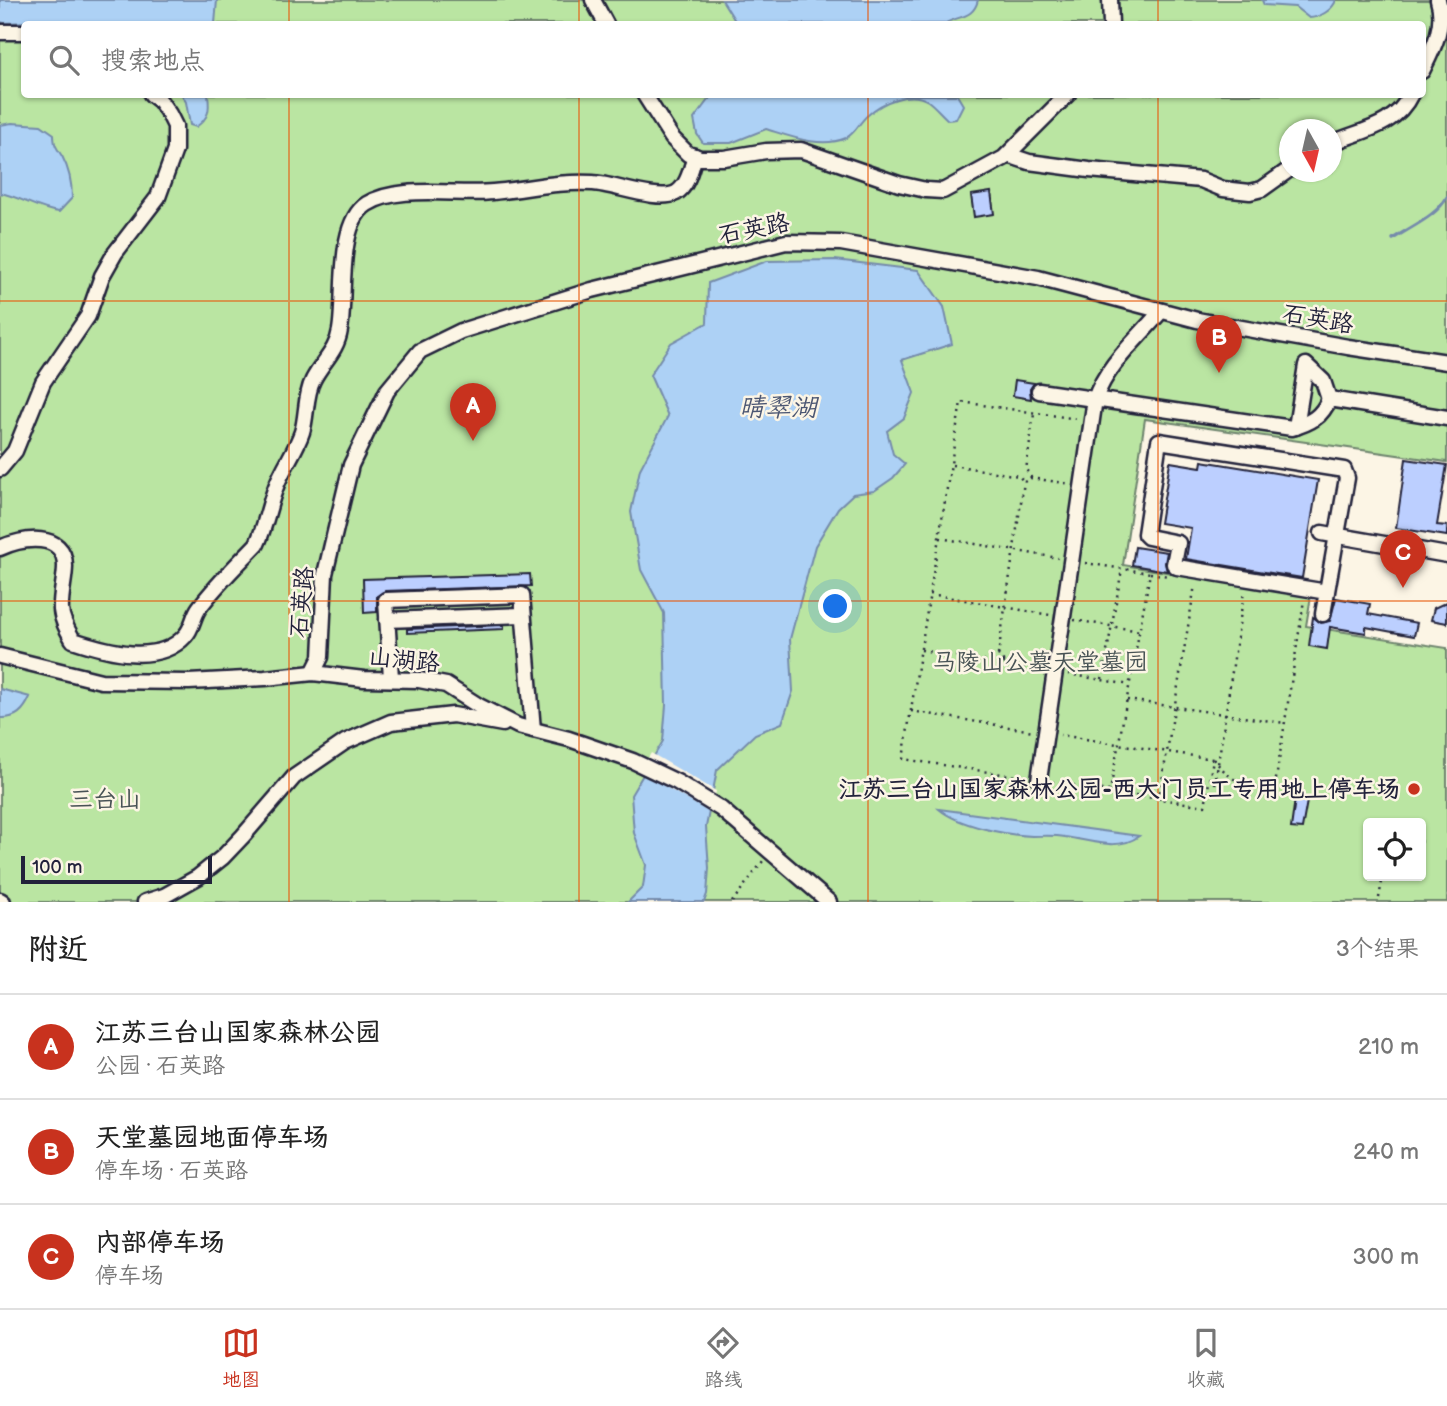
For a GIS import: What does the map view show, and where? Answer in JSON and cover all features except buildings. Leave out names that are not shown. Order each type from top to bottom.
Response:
[{"type":"street","points":[[593,0],[604,21]]},
{"type":"street","points":[[1110,0],[1111,21]]},
{"type":"street","points":[[1426,64],[1438,37],[1441,16],[1437,0]]},
{"type":"street","points":[[0,32],[21,32]]},
{"type":"street","points":[[0,469],[15,451],[43,382],[88,316],[102,276],[115,253],[158,197],[175,150],[174,127],[170,114],[156,98]]},
{"type":"street","points":[[647,98],[672,138],[688,154],[724,158],[765,151],[801,150],[899,184],[943,191],[1008,155],[1064,98]]},
{"type":"street","points":[[1342,139],[1381,125],[1397,116],[1408,98]]},
{"type":"street","points":[[1008,155],[1029,162],[1089,170],[1201,180],[1223,189],[1250,192],[1262,189],[1279,177]]},
{"type":"street","points":[[0,548],[36,539],[59,546],[65,566],[61,610],[66,629],[73,640],[129,654],[168,648],[184,638],[192,626],[197,610],[257,544],[263,532],[276,487],[302,431],[311,382],[335,349],[340,330],[347,242],[354,219],[367,204],[415,192],[490,193],[560,182],[611,184],[654,195],[667,195],[676,192],[685,183],[695,156]]},
{"type":"street","name":"石英路","points":[[313,673],[321,657],[325,573],[351,465],[387,391],[420,351],[461,331],[592,290],[786,242],[841,243],[1038,278],[1196,320],[1447,362]]},
{"type":"street","points":[[1039,780],[1095,399],[1100,385],[1115,364],[1161,311]]},
{"type":"street","points":[[1039,391],[1296,427],[1317,417],[1329,399],[1323,381],[1306,365],[1296,427]]},
{"type":"street","points":[[1329,399],[1447,418]]},
{"type":"street","points":[[1323,614],[1327,592],[1337,536],[1347,478],[1344,470],[1159,442],[1145,534],[1148,537],[1178,542],[1174,564],[1177,567],[1327,592]]},
{"type":"street","points":[[1321,533],[1447,555]]},
{"type":"street","points":[[145,902],[164,896],[198,877],[223,857],[294,777],[345,743],[391,722],[453,715],[526,728],[522,594],[386,600],[391,678]]},
{"type":"street","points":[[387,620],[523,615]]},
{"type":"street","name":"山湖路","points":[[0,656],[66,674],[128,683],[265,678],[313,673],[364,679],[419,680],[446,685],[479,706],[526,728],[569,739],[633,761],[677,782],[721,809],[829,902]]},
{"type":"path","points":[[1092,421],[961,402],[903,759],[1205,806],[1213,759]]},
{"type":"path","points":[[1026,470],[1035,413]]},
{"type":"path","points":[[951,465],[1019,476],[1024,482],[998,655]]},
{"type":"path","points":[[1019,476],[1026,470]]},
{"type":"path","points":[[1026,470],[1031,474],[1031,478]]},
{"type":"path","points":[[1024,482],[1031,478],[1083,486]]},
{"type":"path","points":[[939,538],[1173,577]]},
{"type":"path","points":[[1102,680],[1122,569]]},
{"type":"path","points":[[1110,791],[1150,573]]},
{"type":"path","points":[[1159,799],[1196,581]]},
{"type":"path","points":[[1215,784],[1245,589]]},
{"type":"path","points":[[930,594],[1140,631]]},
{"type":"path","points":[[911,712],[1213,759],[1225,775],[1238,783],[1274,792],[1305,599]]},
{"type":"path","points":[[921,650],[990,662],[993,667],[1001,666],[1002,658],[998,655]]},
{"type":"path","points":[[990,662],[993,656],[998,655]]},
{"type":"path","points":[[1127,700],[1285,723]]},
{"type":"path","points":[[732,902],[771,850]]},
{"type":"path","points":[[1379,898],[1382,881]]},
{"type":"green space","points":[[0,0],[1447,0],[1447,462],[1145,419],[1123,565],[1311,596],[1306,626],[1447,648],[1447,902],[0,902]]},
{"type":"water","points":[[0,0],[217,0],[215,21],[0,22]]},
{"type":"water","points":[[722,0],[978,0],[969,14],[949,21],[735,21]]},
{"type":"water","points":[[1262,0],[1336,0],[1325,13],[1309,18],[1295,7],[1264,5]]},
{"type":"water","points":[[184,98],[208,98],[208,113],[196,127],[190,125]]},
{"type":"water","points":[[900,98],[874,110],[846,138],[836,141],[816,142],[766,129],[731,143],[703,143],[697,134],[694,119],[708,100]]},
{"type":"water","points":[[921,98],[959,98],[963,105],[956,119],[948,120]]},
{"type":"water","points":[[0,125],[41,125],[54,134],[54,141],[68,171],[72,192],[72,198],[59,212],[0,193]]},
{"type":"water","name":"晴翠湖","points":[[835,260],[918,270],[944,307],[952,344],[902,360],[914,393],[904,418],[887,431],[893,454],[905,464],[893,478],[874,491],[853,494],[838,508],[815,546],[790,639],[793,691],[782,723],[755,734],[717,770],[706,827],[709,868],[704,902],[628,902],[643,887],[646,865],[634,833],[631,795],[663,741],[666,705],[664,613],[641,570],[631,512],[640,469],[668,416],[650,375],[671,343],[707,323],[708,283],[767,261]]},
{"type":"water","points":[[0,689],[30,697],[19,713],[0,718]]},
{"type":"water","points":[[939,809],[1139,836],[1131,841],[1113,844],[1061,836],[1009,834],[970,825]]},
{"type":"pier","points":[[651,753],[716,791],[712,814],[640,772]]},
{"type":"waterway","points":[[1393,239],[1437,210],[1447,197]]},
{"type":"place","name":"天堂墓园地面停车场","points":[[1219,373]]},
{"type":"place","name":"江苏三台山国家森林公园","points":[[473,441]]},
{"type":"place","name":"内部停车场","points":[[1403,588]]},
{"type":"place","name":"江苏三台山国家森林公园-西大门员工专用地上停车场","points":[[1414,789]]},
{"type":"park label","name":"马陵山公墓天堂墓园","points":[[1040,662]]},
{"type":"park label","name":"三台山","points":[[105,799]]}]
